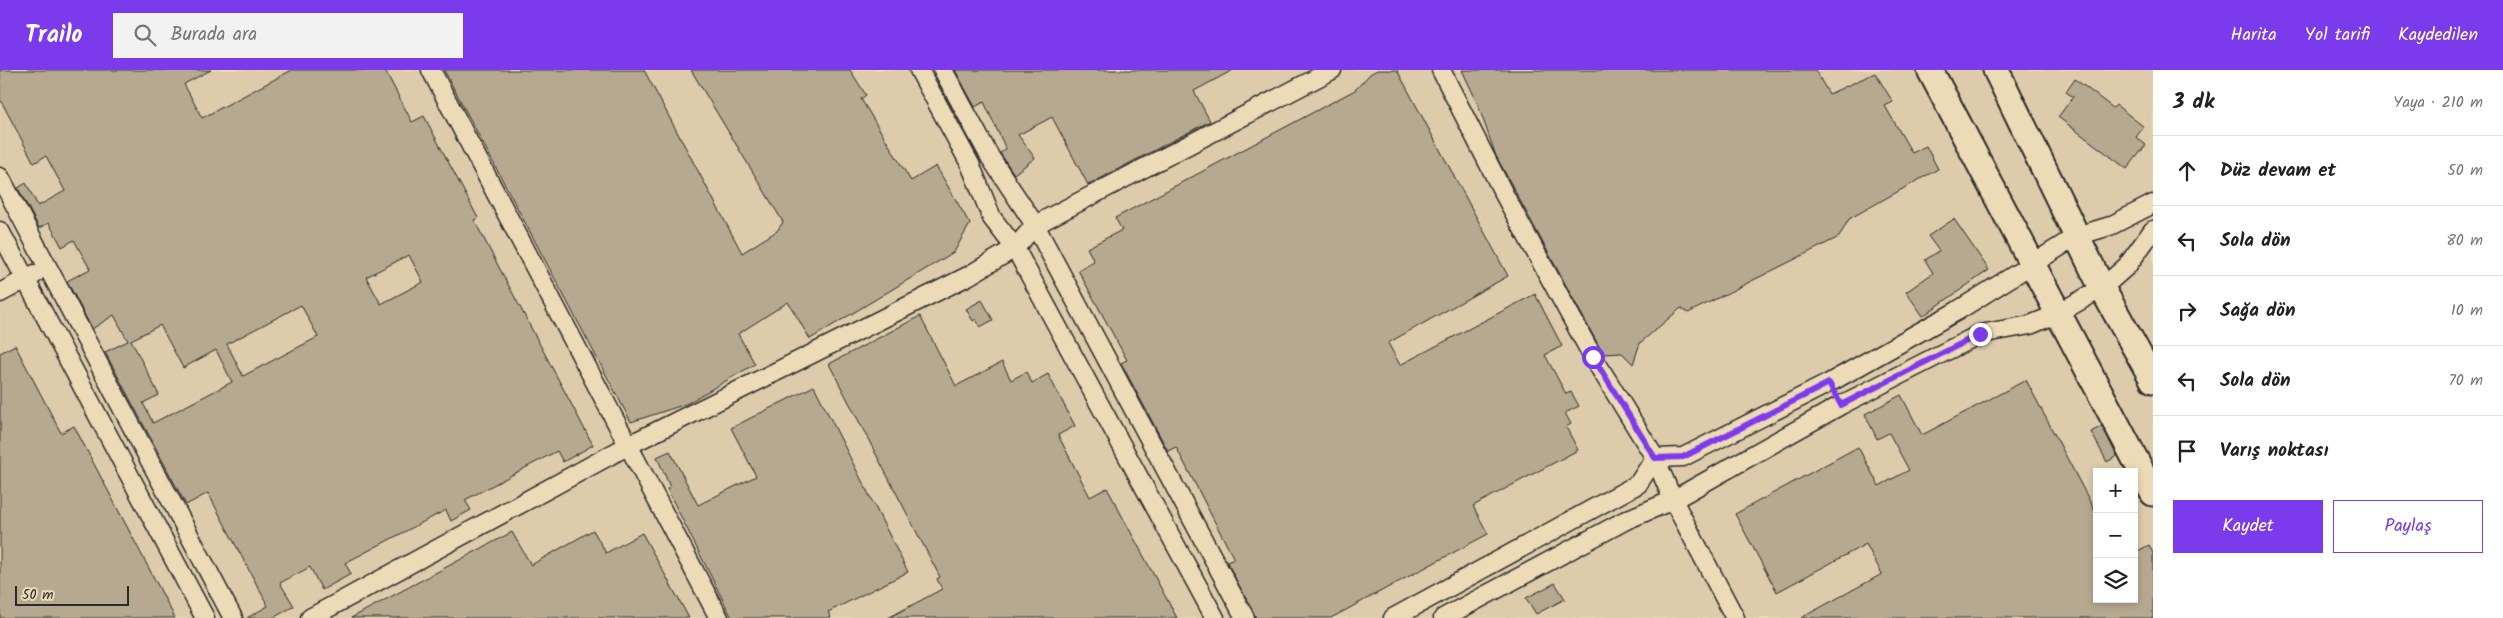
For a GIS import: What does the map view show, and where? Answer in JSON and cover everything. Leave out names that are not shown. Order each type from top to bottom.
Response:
[{"type":"street","points":[[431,70],[719,618]]},
{"type":"street","points":[[919,70],[970,164],[992,218],[1015,248],[1215,618]]},
{"type":"street","points":[[943,70],[990,157],[1035,225],[1245,618]]},
{"type":"street","points":[[310,618],[629,445],[968,276],[1015,248],[1035,225],[1332,70]]},
{"type":"street","points":[[1440,70],[1505,196],[1593,357],[1655,458],[1673,500],[1735,618]]},
{"type":"street","points":[[1930,70],[2153,493]]},
{"type":"street","points":[[1996,70],[2102,288],[2153,380]]},
{"type":"street","points":[[0,178],[233,618]]},
{"type":"street","points":[[1655,458],[1683,457],[1829,383],[1957,311],[2077,236],[2110,226],[2153,204]]},
{"type":"street","points":[[1443,618],[1626,520],[1673,500],[1841,405],[1980,334],[2030,325],[2057,314],[2102,288],[2127,266],[2153,230]]},
{"type":"street","points":[[0,231],[205,618]]},
{"type":"street","points":[[0,293],[48,268]]},
{"type":"street","points":[[1829,383],[1841,405]]},
{"type":"street","points":[[1393,618],[1638,484],[1655,458]]},
{"type":"street","points":[[1474,574],[1484,595]]},
{"type":"shaded area","points":[[0,70],[2153,70],[2153,618],[0,618]]},
{"type":"building","points":[[0,70],[211,70],[184,84],[202,118],[292,70],[385,70],[412,122],[424,116],[478,218],[474,220],[593,445],[563,462],[557,451],[465,500],[471,510],[451,521],[446,510],[345,563],[351,574],[322,590],[310,567],[280,583],[294,606],[273,618],[247,618],[268,606],[208,493],[186,505],[105,352],[128,341],[114,315],[92,329],[67,281],[90,269],[74,240],[62,247],[49,223],[39,228],[18,188],[26,183],[38,206],[65,191],[46,156],[34,163],[0,99]],"holes":[[[409,255],[423,282],[381,304],[366,277]],[[301,305],[318,337],[243,376],[227,344]],[[160,325],[183,368],[216,350],[232,382],[153,423],[143,403],[159,395],[131,340]]]},
{"type":"building","points":[[444,70],[644,70],[742,253],[777,231],[783,222],[691,70],[850,70],[866,95],[861,99],[911,181],[936,166],[970,224],[954,252],[810,339],[788,302],[738,334],[755,364],[686,404],[631,422]]},
{"type":"building","points":[[955,70],[1233,70],[1194,91],[1210,121],[1088,185],[1052,117],[1018,135],[1035,158],[1014,174],[1000,153],[1006,149],[984,102],[975,107]]},
{"type":"building","points":[[1377,70],[1397,70],[1508,276],[1388,343],[1400,365],[1535,294],[1562,346],[1545,355],[1566,394],[1571,392],[1579,406],[1565,413],[1571,424],[1566,427],[1578,450],[1473,506],[1488,534],[1331,618],[1256,618],[1227,562],[1234,559],[1176,447],[1168,451],[1121,363],[1127,360],[1078,270],[1094,261],[1087,248],[1122,230],[1115,218],[1355,90],[1370,74]]},
{"type":"building","points":[[1462,70],[1815,70],[1829,94],[1875,73],[1893,102],[1885,106],[1912,153],[1926,146],[1938,169],[1849,219],[1839,237],[1688,313],[1681,308],[1640,343],[1633,364],[1622,353],[1604,354],[1602,352],[1496,156],[1477,102]]},
{"type":"building","points":[[2075,79],[2113,108],[2116,105],[2144,127],[2136,137],[2146,145],[2127,169],[2058,117],[2073,97],[2066,92]]},
{"type":"building","points":[[1954,219],[1989,270],[1923,316],[1906,292],[1933,273],[1925,260],[1939,251],[1928,236]]},
{"type":"building","points":[[982,300],[993,320],[980,327],[976,319],[973,321],[966,309]]},
{"type":"building","points":[[920,316],[956,386],[1002,362],[1011,380],[1026,372],[1032,383],[1048,374],[1075,426],[1058,435],[1090,497],[1107,488],[1177,618],[888,618],[942,589],[937,579],[940,577],[829,364]]},
{"type":"building","points":[[15,345],[61,433],[74,426],[175,618],[0,618],[0,353]]},
{"type":"building","points":[[2026,380],[2093,507],[2093,603],[2138,603],[2138,551],[2149,545],[2153,553],[2153,618],[1801,618],[1882,574],[1866,544],[1777,592],[1735,514],[1858,447],[1879,486],[1909,470],[1889,433],[1877,439],[1865,414],[1901,395],[1922,435]]},
{"type":"building","points":[[814,386],[908,572],[828,612],[831,618],[732,618],[667,489],[670,487],[657,457],[670,451],[698,505],[756,476],[731,428]]},
{"type":"building","points":[[2102,426],[2117,456],[2107,462],[2091,432]]},
{"type":"building","points":[[593,530],[606,553],[642,533],[689,618],[351,618],[512,532],[531,565]]},
{"type":"building","points":[[1555,583],[1565,599],[1536,614],[1526,598]]},
{"type":"route","points":[[1593,357],[1655,458],[1683,457],[1829,383],[1841,405],[1980,334]]}]
